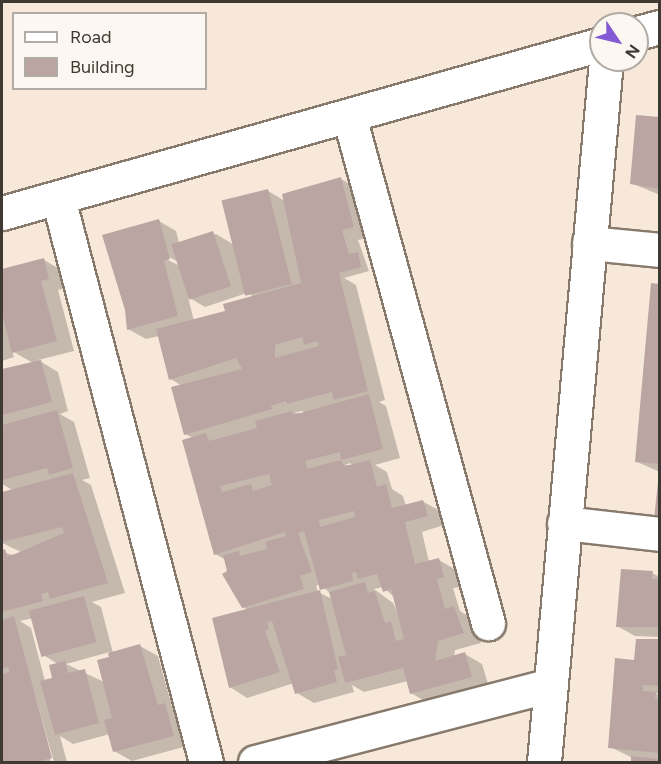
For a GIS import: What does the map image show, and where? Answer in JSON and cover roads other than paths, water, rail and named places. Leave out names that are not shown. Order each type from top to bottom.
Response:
[{"type":"street","points":[[2,213],[589,47]]},
{"type":"street","points":[[544,762],[605,72]]},
{"type":"street","points":[[349,116],[488,623]]},
{"type":"street","points":[[58,198],[206,762]]},
{"type":"street","points":[[589,243],[660,250]]},
{"type":"street","points":[[564,523],[660,534]]},
{"type":"street","points":[[255,762],[550,685]]}]
